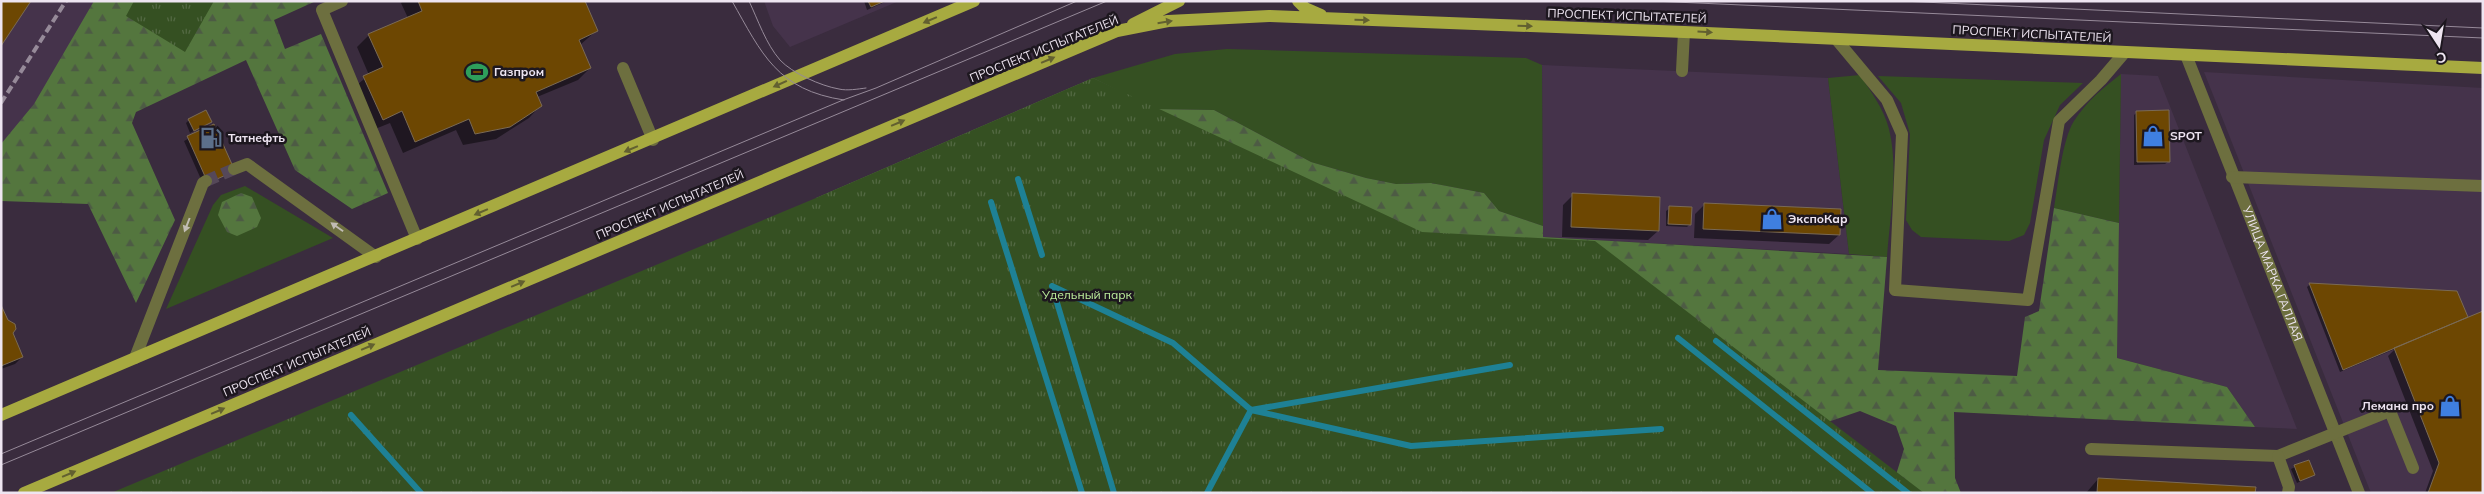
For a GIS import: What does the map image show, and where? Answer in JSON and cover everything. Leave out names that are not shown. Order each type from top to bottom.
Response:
[{"type":"main road","points":[[1,415],[653,140],[974,1]]},
{"type":"main road","points":[[1117,31],[1179,1]]},
{"type":"main road","points":[[1298,1],[1305,8],[1334,19]]},
{"type":"main road","name":"ПРОСПЕКТ ИСПЫТАТЕЛЕЙ","points":[[24,493],[1117,31],[1168,21],[1269,16],[1836,38],[2483,68]]},
{"type":"street","points":[[342,1],[322,10],[417,239]]},
{"type":"street","points":[[1682,71],[1684,32]]},
{"type":"street","points":[[1836,38],[1887,100],[1902,134],[1895,290],[2028,300],[2059,121],[2102,80],[2125,52]]},
{"type":"street","name":"УЛИЦА МАРКА ГАЛЛАЯ","points":[[2186,55],[2232,177],[2359,493]]},
{"type":"street","points":[[623,68],[653,140]]},
{"type":"street","points":[[234,169],[248,164],[376,257]]},
{"type":"street","points":[[2232,177],[2483,186]]},
{"type":"street","points":[[135,358],[203,183],[206,181]]},
{"type":"street","points":[[2091,449],[2278,456],[2390,411],[2413,468]]},
{"type":"street","points":[[2278,456],[2289,487],[2288,493]]},
{"type":"shaded area","points":[[31,1],[134,1],[1,165],[1,46]]},
{"type":"shaded area","points":[[764,1],[899,1],[790,47],[773,26]]},
{"type":"shaded area","points":[[1542,65],[1828,78],[1849,254],[1543,237]]},
{"type":"shaded area","points":[[2204,72],[2483,88],[2483,493],[2371,493]]},
{"type":"shaded area","points":[[2121,74],[2158,76],[2297,429],[2255,427],[2227,387],[2117,358]]},
{"type":"green space","points":[[94,1],[316,1],[274,20],[285,49],[321,34],[388,193],[352,209],[295,170],[246,60],[136,112],[132,123],[175,220],[136,303],[88,204],[1,201],[1,144],[34,104]]},
{"type":"green space","points":[[134,1],[214,1],[185,52],[126,16]]},
{"type":"green space","points":[[1227,49],[1526,58],[1542,65],[1543,226],[1499,211],[1484,193],[1431,183],[1396,184],[1366,178],[1311,162],[1214,110],[1155,109],[1093,78],[1175,54]]},
{"type":"green space","points":[[2121,74],[2119,223],[2054,208],[2063,151],[2074,121],[2090,101]]},
{"type":"green space","points":[[1860,75],[1884,115],[1892,145],[1894,176],[1887,257],[1849,254],[1828,78]]},
{"type":"green space","points":[[1878,76],[2083,83],[2060,105],[2044,140],[2030,223],[2024,235],[2009,241],[1921,237],[1912,230],[1906,220],[1910,134],[1901,103]]},
{"type":"green space","points":[[1093,78],[1155,109],[1214,110],[1311,162],[1366,178],[1396,184],[1431,183],[1484,193],[1499,211],[1543,226],[1543,237],[1887,257],[1878,370],[2017,376],[2025,317],[2039,311],[2054,208],[2119,223],[2117,358],[2227,387],[2255,427],[1954,412],[1955,478],[1961,493],[1915,493],[1895,478],[1904,449],[1896,426],[1860,411],[1825,423],[816,198]]},
{"type":"green space","name":"Удельный парк","points":[[1093,78],[1422,232],[1595,241],[1924,493],[111,493],[816,198]]},
{"type":"green space","points":[[245,186],[333,238],[166,309],[213,205],[221,195]]},
{"type":"green space","points":[[241,193],[252,197],[261,218],[257,227],[237,236],[227,232],[218,215],[222,202]]},
{"type":"building","points":[[1,1],[31,1],[1,46]]},
{"type":"building","name":"Газпром","points":[[418,1],[585,1],[598,31],[579,40],[591,68],[536,92],[542,106],[510,127],[475,134],[469,119],[415,142],[402,111],[383,120],[363,76],[383,67],[368,34],[422,11]]},
{"type":"building","points":[[868,1],[885,1],[871,7]]},
{"type":"building","points":[[206,110],[212,122],[194,131],[188,119]]},
{"type":"building","name":"SPOT","points":[[2169,110],[2170,162],[2137,162],[2136,111]]},
{"type":"building","points":[[214,124],[235,171],[208,183],[187,136]]},
{"type":"building","points":[[1572,193],[1660,197],[1659,231],[1571,227]]},
{"type":"building","name":"ЭкспоКар","points":[[1704,203],[1841,209],[1840,235],[1703,229]]},
{"type":"building","points":[[1669,206],[1692,207],[1691,225],[1668,224]]},
{"type":"building","points":[[2309,283],[2457,291],[2468,317],[2343,370]]},
{"type":"building","points":[[1,305],[8,320],[15,324],[16,329],[13,333],[23,357],[1,366]]},
{"type":"building","name":"Лемана про","points":[[2483,311],[2483,493],[2428,493],[2439,463],[2394,348]]},
{"type":"building","points":[[2309,460],[2315,475],[2300,481],[2294,465]]},
{"type":"building","points":[[2098,478],[2256,487],[2255,493],[2097,493]]},
{"type":"waterway","points":[[1018,179],[1042,255]]},
{"type":"waterway","points":[[991,202],[1082,493]]},
{"type":"waterway","points":[[1052,286],[1173,343],[1251,410],[1510,365]]},
{"type":"waterway","points":[[1052,286],[1114,493]]},
{"type":"waterway","points":[[1678,338],[1872,493]]},
{"type":"waterway","points":[[1716,341],[1908,493]]},
{"type":"waterway","points":[[1207,493],[1251,410],[1411,446],[1661,429]]},
{"type":"waterway","points":[[351,415],[421,493]]},
{"type":"tunnel","points":[[206,181],[234,169]]},
{"type":"tram line","points":[[732,1],[763,53],[774,67],[802,88],[821,95],[844,100]]},
{"type":"tram line","points":[[749,1],[771,47],[785,65],[807,78],[832,87],[845,90],[866,88]]},
{"type":"tram line","points":[[1,454],[843,100],[876,88],[1077,1]]},
{"type":"tram line","points":[[1,465],[1107,1]]},
{"type":"tram line","points":[[1652,1],[2483,38]]},
{"type":"tram line","points":[[1901,1],[2483,28]]},
{"type":"railway","points":[[1,103],[66,1]]},
{"type":"place","name":"Газпром","points":[[477,72]]},
{"type":"place","name":"SPOT","points":[[2153,136]]},
{"type":"place","name":"Татнефть","points":[[211,138]]},
{"type":"place","name":"ЭкспоКар","points":[[1772,219]]},
{"type":"place","name":"Лемана про","points":[[2450,406]]}]
